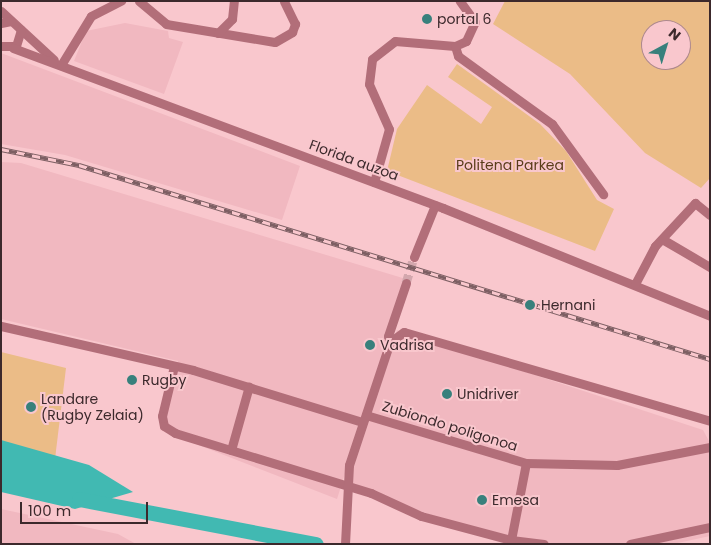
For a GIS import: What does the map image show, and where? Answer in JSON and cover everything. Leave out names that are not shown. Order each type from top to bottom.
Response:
[{"type":"street","points":[[61,65],[91,16],[121,1]]},
{"type":"street","points":[[139,1],[166,24],[275,42],[284,39],[295,24],[284,1]]},
{"type":"street","points":[[218,33],[232,19],[234,1]]},
{"type":"street","points":[[374,182],[389,129],[369,84],[372,59],[395,41],[455,46],[473,33],[475,22],[460,1]]},
{"type":"street","name":"Florida auzoa","points":[[1,11],[61,65]]},
{"type":"street","points":[[1,23],[11,21]]},
{"type":"street","points":[[12,48],[21,39],[21,30]]},
{"type":"street","name":"Florida auzoa","points":[[1,46],[61,65],[435,205],[635,284],[710,316]]},
{"type":"street","points":[[455,46],[458,56],[552,124],[603,194]]},
{"type":"street","points":[[635,284],[662,239],[696,203],[710,215]]},
{"type":"street","points":[[414,257],[435,205]]},
{"type":"street","points":[[662,239],[710,267]]},
{"type":"street","points":[[345,544],[345,486],[364,419],[390,342],[396,312],[406,283]]},
{"type":"street","points":[[396,312],[404,332]]},
{"type":"street","points":[[1,326],[174,366],[364,419]]},
{"type":"street","points":[[390,342],[404,332]]},
{"type":"street","points":[[404,332],[710,421]]},
{"type":"street","points":[[174,366],[162,416],[164,426],[231,450],[345,486],[422,516],[511,540],[544,544]]},
{"type":"street","points":[[231,450],[249,386]]},
{"type":"street","name":"Zubiondo poligonoa","points":[[364,419],[526,463],[617,465],[710,447]]},
{"type":"street","name":"Zubiondo poligonoa","points":[[511,540],[526,463]]},
{"type":"street","points":[[630,544],[710,528]]},
{"type":"shaded area","points":[[125,23],[168,31],[169,38],[183,42],[164,94],[74,61],[86,31]]},
{"type":"shaded area","points":[[1,53],[300,166],[282,220],[65,155],[1,144]]},
{"type":"shaded area","points":[[1,162],[21,163],[406,279],[337,499],[160,430],[178,361],[1,319]]},
{"type":"shaded area","points":[[397,330],[703,430],[710,443],[710,536],[673,544],[518,544],[345,486]]},
{"type":"shaded area","points":[[1,509],[118,534],[136,544],[1,544]]},
{"type":"green space","points":[[505,1],[710,1],[710,178],[701,188],[645,153],[570,74],[493,24]]},
{"type":"green space","name":"Politena Parkea","points":[[457,64],[540,124],[566,151],[597,200],[614,209],[595,251],[387,171],[397,129],[427,85],[481,124],[492,107],[448,77]]},
{"type":"green space","name":"Landare (Rugby Zelaia)","points":[[1,352],[66,368],[55,459],[1,446]]},
{"type":"water","points":[[1,440],[89,465],[133,492],[75,509],[1,492]]},
{"type":"waterway","points":[[79,499],[316,544]]},
{"type":"tunnel","points":[[406,283],[414,257]]},
{"type":"railway","points":[[1,149],[79,165],[710,359]]},
{"type":"place","name":"portal 6","points":[[427,19]]},
{"type":"place","name":"Hernani","points":[[530,305]]},
{"type":"place","name":"Vadrisa","points":[[370,345]]},
{"type":"place","name":"Rugby","points":[[132,380]]},
{"type":"place","name":"Unidriver","points":[[447,394]]},
{"type":"place","name":"Landare (Rugby Zelaia)","points":[[31,407]]},
{"type":"place","name":"Emesa","points":[[482,500]]}]
